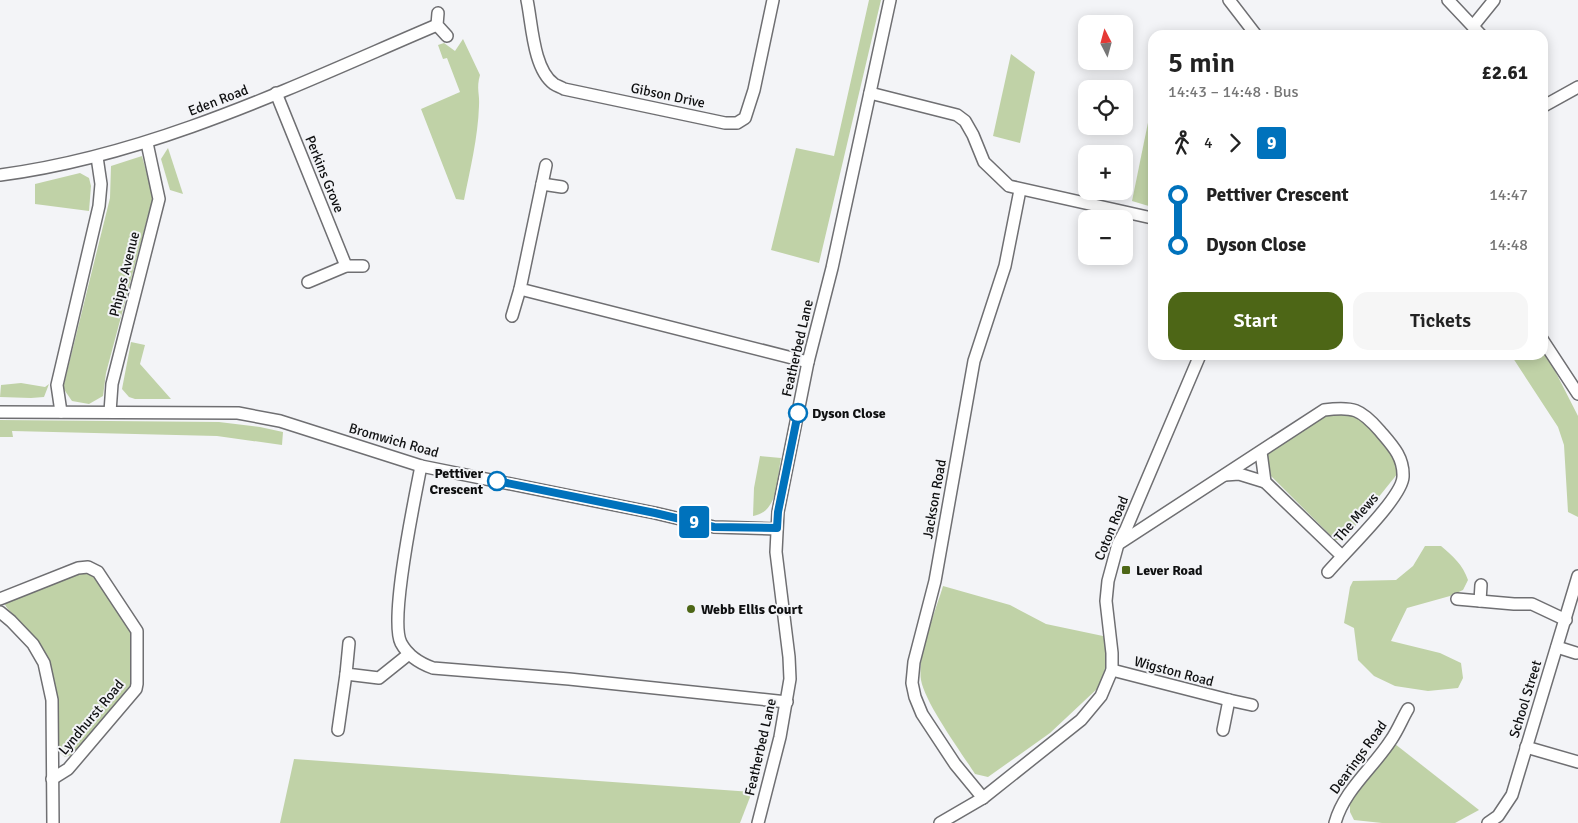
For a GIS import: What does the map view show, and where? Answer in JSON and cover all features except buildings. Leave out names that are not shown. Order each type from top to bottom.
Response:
[{"type":"street","name":"Gibson Drive","points":[[527,0],[538,62],[553,83],[574,91],[725,123],[737,123],[745,118],[754,90],[773,0]]},
{"type":"street","name":"Featherbed Lane","points":[[758,823],[780,737],[790,679],[776,552],[778,512],[808,362],[832,268],[890,0]]},
{"type":"street","points":[[1228,0],[1252,30]]},
{"type":"street","points":[[1448,0],[1477,30]]},
{"type":"street","points":[[1473,26],[1494,0]]},
{"type":"street","points":[[438,13],[437,25],[447,36]]},
{"type":"street","name":"Eden Road","points":[[0,175],[39,170],[147,143],[276,94],[437,25]]},
{"type":"street","points":[[1548,104],[1578,87]]},
{"type":"street","name":"Perkins Grove","points":[[276,94],[346,266]]},
{"type":"street","points":[[870,94],[957,115],[965,121],[984,162],[1009,186],[1020,190],[1071,199],[1148,217]]},
{"type":"street","name":"Phipps Avenue","points":[[110,412],[112,384],[159,200],[147,143]]},
{"type":"street","points":[[61,412],[58,385],[99,206],[101,184],[97,157]]},
{"type":"street","points":[[512,316],[520,289],[546,165]]},
{"type":"street","points":[[542,184],[562,187]]},
{"type":"street","name":"Jackson Road","points":[[983,798],[955,764],[922,714],[912,683],[914,662],[935,581],[974,361],[1005,266],[1020,190]]},
{"type":"street","points":[[308,282],[346,266],[363,266]]},
{"type":"street","points":[[520,289],[808,362]]},
{"type":"street","points":[[1548,348],[1578,394]]},
{"type":"street","name":"Coton Road","points":[[940,823],[983,798],[1080,720],[1101,696],[1112,670],[1106,601],[1108,581],[1118,544],[1198,360]]},
{"type":"street","name":"The Mews","points":[[1260,452],[1324,410],[1346,408],[1358,410],[1369,418],[1397,451],[1403,479],[1400,487],[1388,505],[1328,572]]},
{"type":"street","name":"Bromwich Road","points":[[0,412],[238,413],[280,421],[421,466],[655,513],[714,527],[777,528]]},
{"type":"street","points":[[1118,544],[1260,452],[1264,482]]},
{"type":"street","points":[[421,466],[398,602],[397,629],[400,642],[419,663],[433,668],[569,679],[787,702]]},
{"type":"street","points":[[1225,475],[1239,474],[1264,482],[1342,556]]},
{"type":"street","name":"Lyndhurst Road","points":[[0,599],[78,568],[88,567],[98,572],[137,631],[136,689],[68,769],[52,779]]},
{"type":"street","name":"School Street","points":[[1488,823],[1500,819],[1512,795],[1578,576]]},
{"type":"street","points":[[1480,601],[1481,585]]},
{"type":"street","points":[[1457,598],[1532,604],[1566,620]]},
{"type":"street","name":"Lyndhurst Road","points":[[0,612],[11,620],[34,644],[44,663],[52,700],[53,823]]},
{"type":"street","points":[[338,730],[349,643]]},
{"type":"street","points":[[1557,647],[1576,653]]},
{"type":"street","points":[[346,674],[379,678],[409,654]]},
{"type":"street","name":"Wigston Road","points":[[1112,670],[1252,705]]},
{"type":"street","points":[[1223,730],[1229,700]]},
{"type":"street","name":"Dearings Road","points":[[1335,823],[1338,809],[1391,740],[1408,709]]},
{"type":"street","points":[[1526,747],[1578,762]]},
{"type":"green space","points":[[869,0],[881,0],[819,263],[771,250],[796,148],[834,156]]},
{"type":"green space","points":[[463,39],[480,75],[478,84],[477,130],[464,200],[456,199],[421,109],[460,92],[447,58],[443,59],[438,45],[444,43],[455,51]]},
{"type":"green space","points":[[1011,54],[1035,72],[1020,143],[993,136]]},
{"type":"green space","points":[[1148,123],[1148,206],[1132,201]]},
{"type":"green space","points":[[168,148],[183,194],[170,190],[161,159]]},
{"type":"green space","points":[[142,156],[153,197],[106,373],[103,396],[89,404],[72,401],[63,388],[110,198],[111,166]]},
{"type":"green space","points":[[80,173],[89,178],[91,186],[89,211],[35,204],[35,184]]},
{"type":"green space","points":[[131,342],[145,345],[140,364],[171,399],[135,399],[129,397],[122,389]]},
{"type":"green space","points":[[1548,359],[1578,416],[1578,517],[1568,512],[1564,445],[1558,427],[1514,360]]},
{"type":"green space","points":[[21,383],[45,387],[49,384],[44,397],[0,397],[1,385]]},
{"type":"green space","points":[[1328,413],[1358,415],[1391,451],[1396,461],[1398,473],[1345,539],[1335,540],[1268,473],[1268,453]]},
{"type":"green space","points":[[0,420],[219,422],[283,432],[282,445],[217,436],[12,431],[13,437],[0,437]]},
{"type":"green space","points":[[760,456],[781,458],[772,501],[762,513],[753,516],[754,488]]},
{"type":"green space","points":[[1425,546],[1441,546],[1450,553],[1468,580],[1463,590],[1450,596],[1407,608],[1391,641],[1440,653],[1461,663],[1463,678],[1458,688],[1428,691],[1395,686],[1374,676],[1358,660],[1354,628],[1344,623],[1350,587],[1353,581],[1396,580],[1413,566]]},
{"type":"green space","points":[[79,572],[88,572],[96,576],[132,633],[132,683],[74,754],[65,757],[58,751],[56,696],[47,656],[37,640],[4,603]]},
{"type":"green space","points":[[943,586],[1010,605],[1046,624],[1103,636],[1108,648],[1105,669],[1098,688],[1050,733],[988,777],[975,774],[936,714],[921,680],[924,646]]},
{"type":"green space","points":[[1395,744],[1479,810],[1455,823],[1382,823],[1354,820],[1350,812],[1350,803]]},
{"type":"green space","points":[[294,759],[752,792],[740,823],[280,823]]},
{"type":"bus line","name":"9","points":[[497,481],[714,527],[777,528],[778,512],[798,413]]},
{"type":"place","name":"Dyson Close","points":[[798,413]]},
{"type":"place","name":"Pettiver Crescent","points":[[497,481]]},
{"type":"place","name":"Lever Road","points":[[1126,570]]},
{"type":"place","name":"Webb Ellis Court","points":[[691,609]]}]
